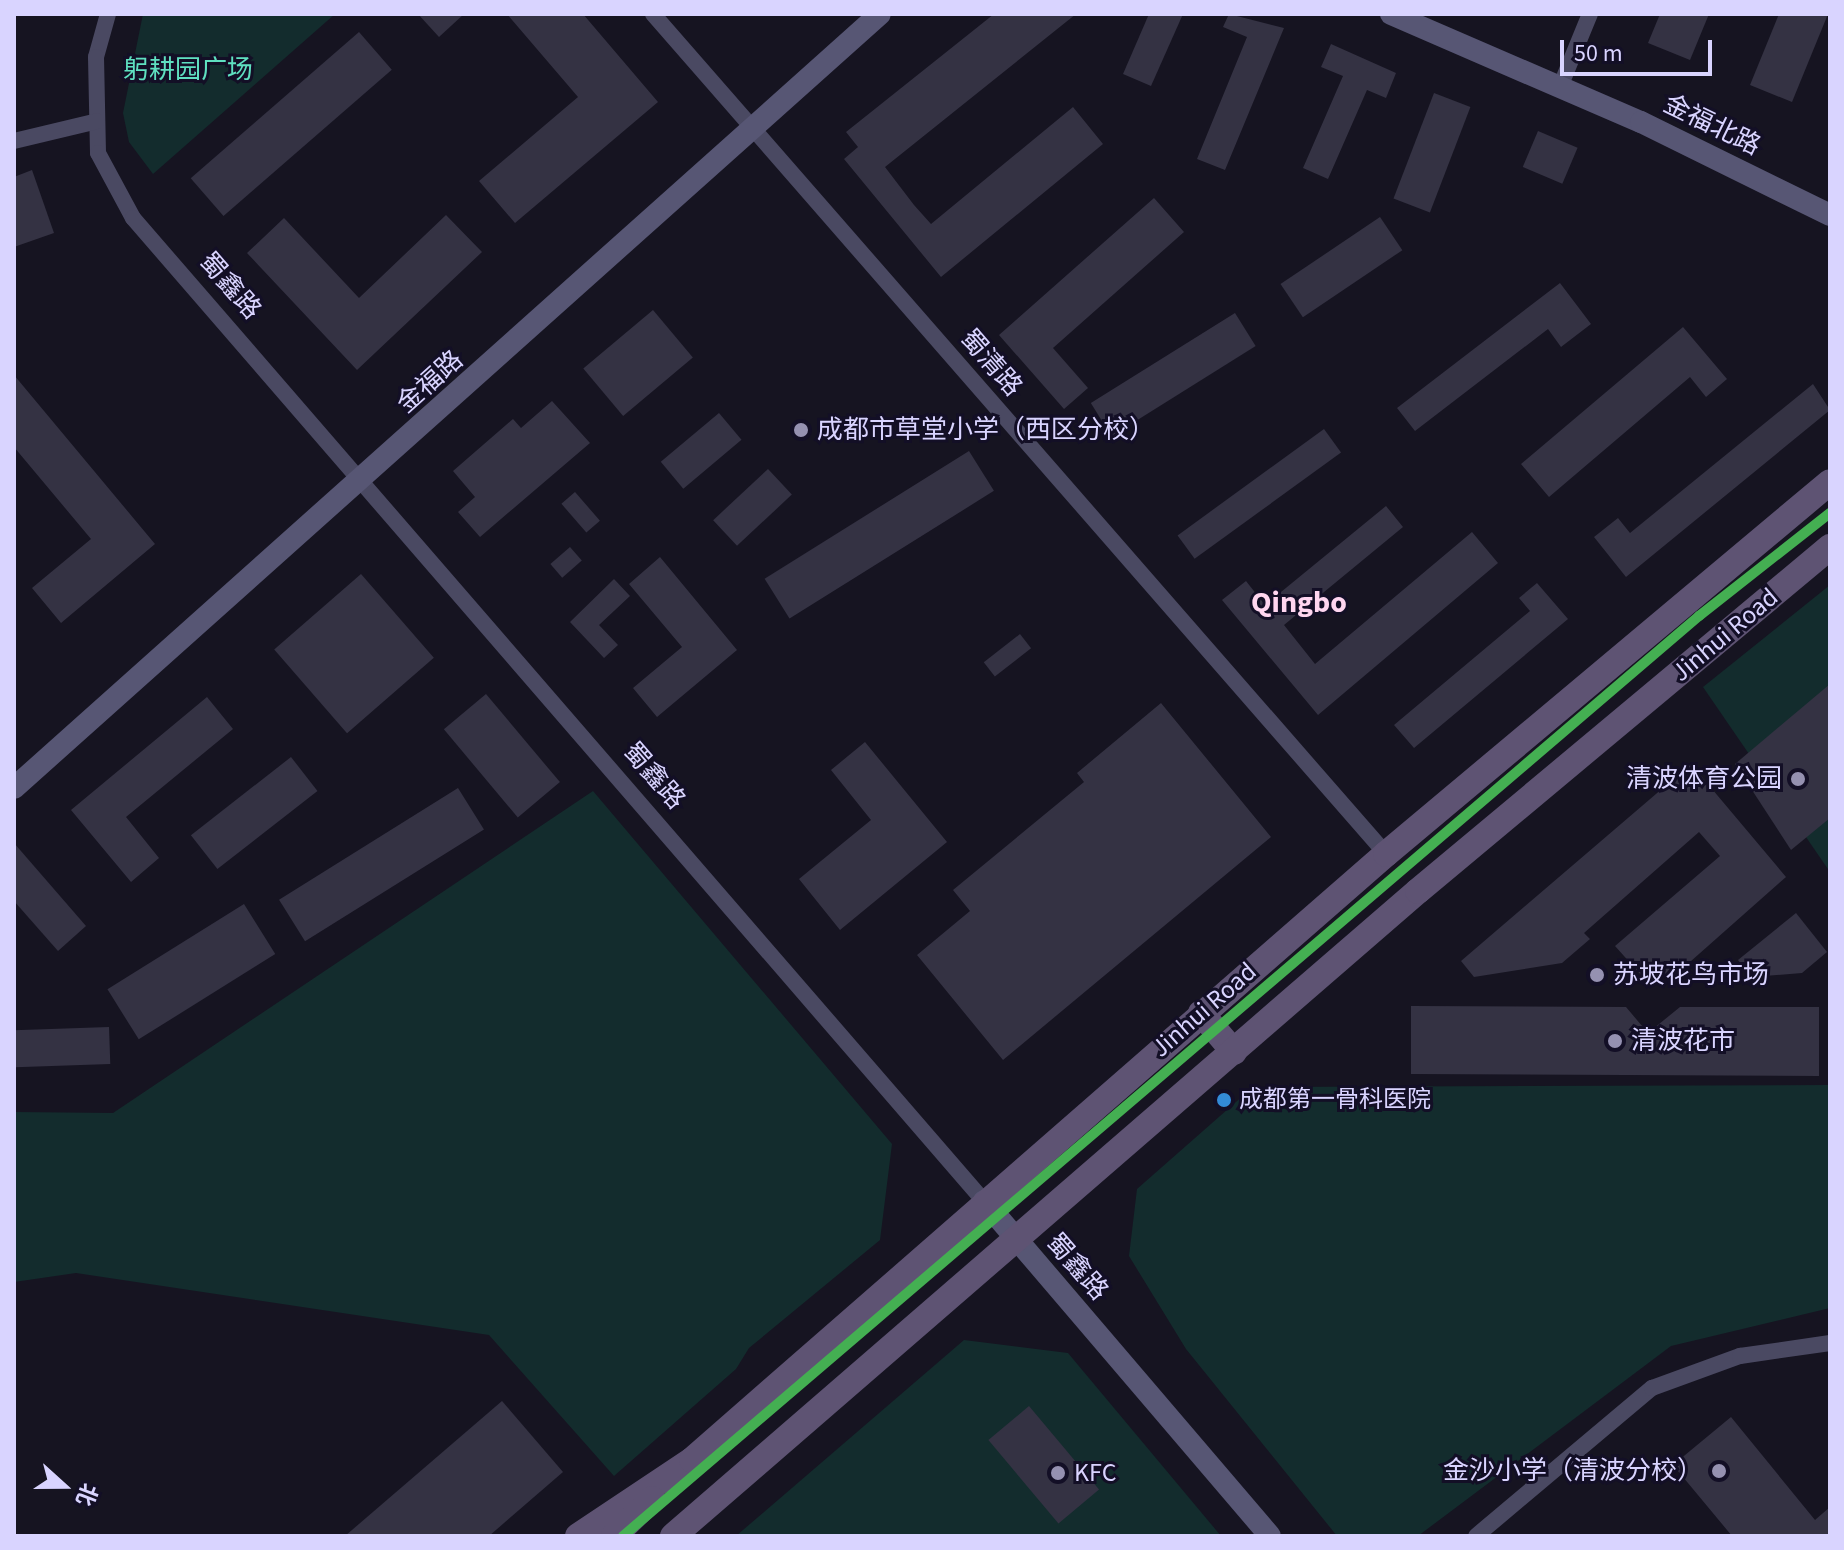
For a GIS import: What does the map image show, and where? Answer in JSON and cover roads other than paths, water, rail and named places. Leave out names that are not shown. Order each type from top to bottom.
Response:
[{"type":"main road","name":"Jinhui Road","points":[[578,1536],[692,1460],[984,1201],[1386,854],[1830,482]]},
{"type":"main road","name":"Jinhui Road","points":[[673,1536],[710,1500],[1018,1242],[1234,1052],[1830,547]]},
{"type":"main road","points":[[1201,1013],[1234,1052]]},
{"type":"main road","points":[[614,1536],[692,1460]]},
{"type":"main road","points":[[655,1536],[710,1500]]},
{"type":"street","name":"蜀鑫路","points":[[108,14],[96,57],[98,153],[133,218],[1270,1536]]},
{"type":"street","name":"蜀清路","points":[[653,14],[1386,854]]},
{"type":"street","name":"金福路","points":[[14,788],[362,481],[880,14]]},
{"type":"street","name":"金福北路","points":[[1391,14],[1560,87],[1830,215]]},
{"type":"street","points":[[1560,87],[1590,14]]},
{"type":"street","points":[[14,141],[97,121]]},
{"type":"street","points":[[1476,1536],[1652,1388],[1740,1356],[1830,1343]]},
{"type":"place","name":"成都市草堂小学（西区分校）","points":[[801,430]]},
{"type":"place","name":"清波体育公园","points":[[1798,779]]},
{"type":"place","name":"苏坡花鸟市场","points":[[1597,975]]},
{"type":"place","name":"清波花市","points":[[1615,1041]]},
{"type":"place","name":"成都第一骨科医院","points":[[1224,1100]]},
{"type":"place","name":"金沙小学（清波分校）","points":[[1719,1471]]},
{"type":"place","name":"KFC","points":[[1058,1473]]},
{"type":"district","name":"Qingbo","points":[[1299,603]]},
{"type":"park label","name":"躬耕园广场","points":[[188,70]]}]
